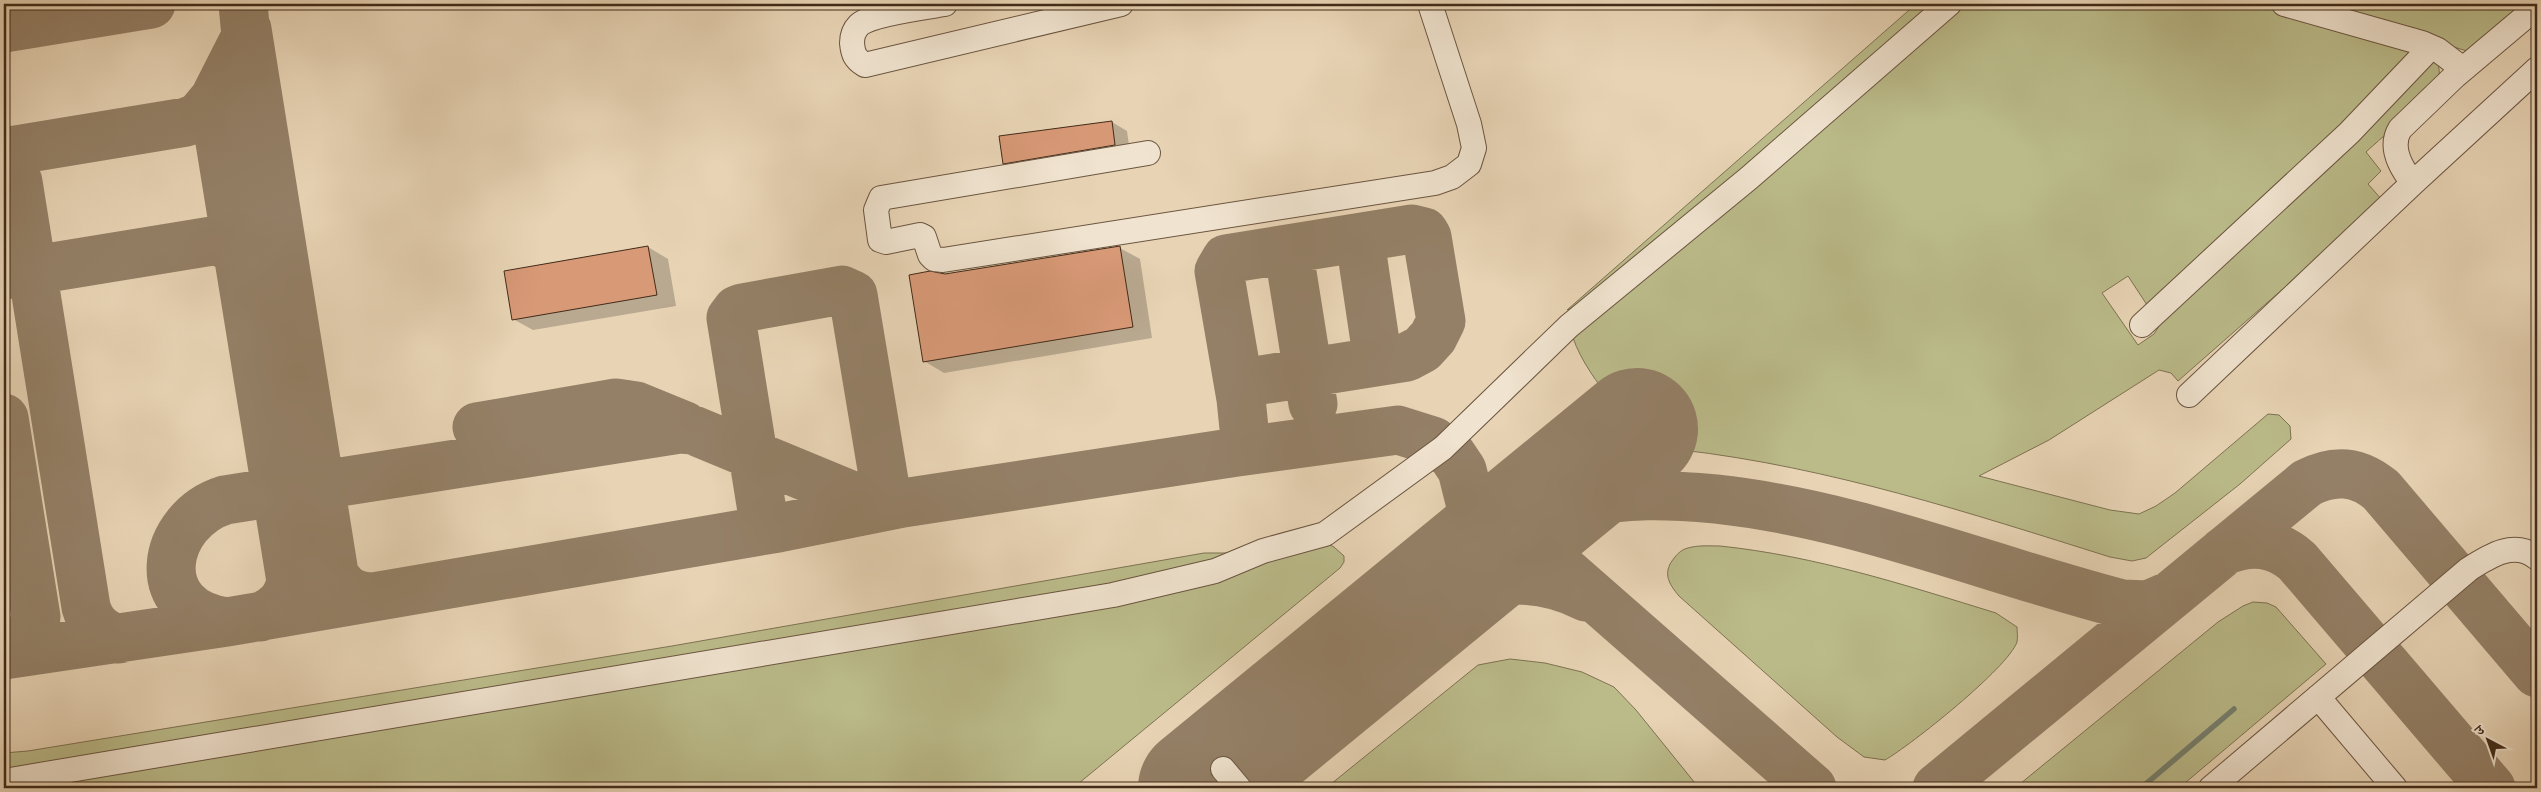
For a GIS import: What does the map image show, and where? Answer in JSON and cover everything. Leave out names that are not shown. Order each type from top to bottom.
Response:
[{"type":"lane","points":[[945,4],[871,18],[859,25],[852,36],[853,51],[856,59],[865,65],[1120,4]]},
{"type":"lane","points":[[1148,153],[881,198],[876,210],[880,240],[886,242],[920,235],[924,237],[930,255],[934,260],[943,260],[1436,183],[1452,177],[1469,164],[1474,148],[1469,124],[1430,4]]},
{"type":"lane","points":[[4,781],[1113,595],[1215,571],[1263,551],[1325,534],[1443,448],[1570,326],[1749,178],[1949,4]]},
{"type":"lane","points":[[2284,4],[2431,47],[2463,69]]},
{"type":"lane","points":[[2413,183],[2398,157],[2395,144],[2398,134],[2463,69],[2537,7]]},
{"type":"lane","points":[[2142,325],[2349,133],[2431,47]]},
{"type":"lane","points":[[2189,394],[2537,69]]},
{"type":"lane","points":[[2211,788],[2480,562],[2514,549],[2524,550],[2537,558]]},
{"type":"lane","points":[[2318,697],[2395,788]]},
{"type":"lane","points":[[1223,769],[1239,788]]},
{"type":"green space","points":[[1916,4],[1938,4],[1585,302],[1567,310]]},
{"type":"green space","points":[[1966,4],[2255,4],[2419,53],[2149,308],[2128,276],[2102,293],[2138,345],[2154,334],[2166,315],[2402,84],[2436,60],[2438,65],[2439,75],[2427,94],[2366,152],[2381,171],[2368,184],[2383,201],[2178,381],[2171,373],[2159,370],[2049,440],[1979,476],[2110,510],[2139,514],[2156,506],[2175,493],[2268,414],[2279,415],[2290,426],[2291,439],[2240,484],[2146,558],[2132,561],[2110,557],[1899,493],[1791,468],[1682,450],[1666,462],[1601,388],[1580,355],[1573,338],[1615,299]]},
{"type":"green space","points":[[2313,4],[2526,4],[2467,51]]},
{"type":"green space","points":[[1326,543],[1344,556],[1344,562],[1340,568],[1073,788],[10,788]]},
{"type":"green space","points":[[1720,546],[1826,564],[1894,582],[1996,613],[2017,627],[2017,642],[2010,654],[1978,687],[1898,752],[1885,760],[1864,757],[1837,737],[1679,596],[1672,587],[1668,577],[1669,568],[1671,562],[1679,553],[1684,549],[1692,547]]},
{"type":"green space","points":[[1204,553],[1229,553],[1176,573],[4,772],[4,753],[28,751],[672,646]]},
{"type":"green space","points":[[2253,602],[2267,603],[2276,607],[2326,664],[2179,788],[2015,788],[2218,622]]},
{"type":"green space","points":[[1510,659],[1545,663],[1582,672],[1614,687],[1636,710],[1699,788],[1326,788],[1478,665]]},
{"type":"building","points":[[1112,121],[1115,145],[1003,164],[999,136]]},
{"type":"building","points":[[648,246],[657,295],[512,320],[504,271]]},
{"type":"building","points":[[1120,246],[1133,327],[923,362],[909,275],[930,271],[945,274]]},
{"type":"waterway","points":[[2141,788],[2234,709]]},
{"type":"taxiway","points":[[4,28],[151,4]]},
{"type":"taxiway","points":[[243,4],[246,36],[217,93],[214,105],[291,581],[287,594],[281,603],[272,611],[260,617]]},
{"type":"taxiway","points":[[247,29],[334,573],[341,584],[349,591],[372,597]]},
{"type":"taxiway","points":[[4,152],[186,122],[199,117],[214,99]]},
{"type":"taxiway","points":[[4,153],[18,182],[86,607],[91,619],[98,628],[119,639]]},
{"type":"taxiway","points":[[1237,452],[1244,444],[1245,438],[1241,399],[1219,271],[1226,259],[1412,229],[1424,232],[1427,237],[1441,321],[1433,337],[1422,349],[1407,357],[1255,381],[1243,389],[1241,399]]},
{"type":"taxiway","points":[[1344,240],[1356,243],[1362,254],[1376,348],[1373,358],[1364,364]]},
{"type":"taxiway","points":[[4,275],[212,241],[229,247],[240,262]]},
{"type":"taxiway","points":[[1301,247],[1295,250],[1290,260],[1313,404]]},
{"type":"taxiway","points":[[750,532],[756,529],[763,517],[731,318],[737,310],[742,308],[842,290],[853,295],[886,493],[903,503]]},
{"type":"taxiway","points":[[477,427],[616,403],[636,406],[685,426]]},
{"type":"taxiway","points":[[4,418],[36,617],[31,632],[4,654]]},
{"type":"taxiway","points":[[227,622],[201,614],[183,601],[173,584],[171,564],[176,544],[187,526],[203,511],[225,500],[680,429],[693,430],[867,502],[888,505]]},
{"type":"taxiway","points":[[4,655],[227,622],[778,528],[903,503],[1237,452],[1398,430],[1433,441],[1452,455],[1462,470],[1471,506],[1470,529],[1463,555],[1451,575],[1422,606]]},
{"type":"taxiway","points":[[1937,788],[2307,483],[2336,474],[2346,474],[2364,479],[2381,490],[2537,673]]},
{"type":"taxiway","points":[[1499,543],[1548,515],[1569,507],[1597,500],[1665,496],[1716,499],[1768,506],[1820,517],[1921,544],[2122,604],[2148,605],[2169,596]]},
{"type":"taxiway","points":[[1499,508],[1560,567],[1812,788]]},
{"type":"taxiway","points":[[2224,551],[2244,545],[2262,545],[2280,550],[2297,561],[2491,788]]},
{"type":"taxiway","points":[[1425,606],[1464,589],[1505,580],[1545,583],[1566,588],[1586,597]]},
{"type":"runway","points":[[1199,788],[1637,429]]}]
